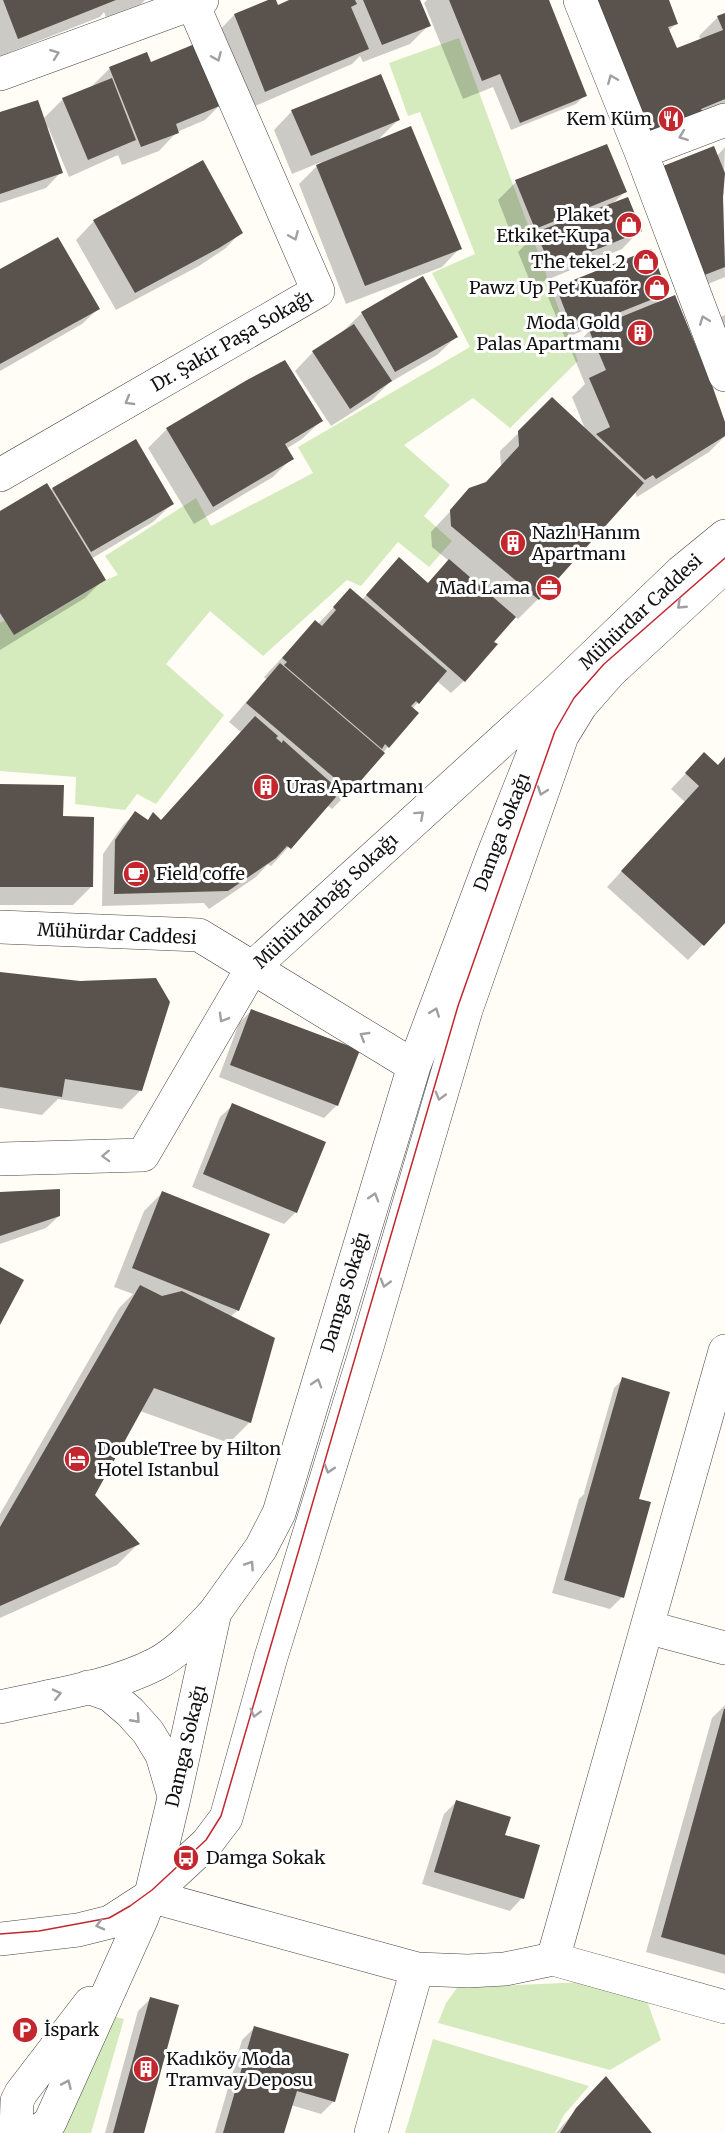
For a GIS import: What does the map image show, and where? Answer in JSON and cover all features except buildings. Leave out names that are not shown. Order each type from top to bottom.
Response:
[{"type":"street","points":[[580,0],[641,152],[725,375]]},
{"type":"street","points":[[0,75],[195,1]]},
{"type":"street","name":"Dr. Şakir Paşa Sokağı","points":[[0,476],[318,291],[195,1]]},
{"type":"street","points":[[641,152],[725,120]]},
{"type":"street","name":"Mühürdar Caddesi","points":[[559,689],[681,572],[725,536]]},
{"type":"street","name":"Mühürdar Caddesi","points":[[562,736],[581,705],[610,672],[725,566]]},
{"type":"street","name":"Mühürdarbağı Sokağı","points":[[0,1159],[142,1155],[252,968],[559,689]]},
{"type":"street","name":"Damga Sokağı","points":[[37,2133],[50,2122],[150,1896],[215,1612],[261,1548],[279,1513],[414,1066],[492,858],[559,689]]},
{"type":"street","name":"Damga Sokağı","points":[[150,1896],[207,1843],[226,1818],[271,1657],[363,1358],[466,1010],[562,736]]},
{"type":"street","name":"Mühürdar Caddesi","points":[[0,927],[199,935],[414,1066]]},
{"type":"street","points":[[553,1959],[725,1351]]},
{"type":"street","points":[[0,1707],[88,1687],[130,1675],[158,1663],[185,1644],[215,1612]]},
{"type":"street","points":[[647,1627],[725,1648]]},
{"type":"street","points":[[88,1687],[110,1695],[148,1732],[162,1755],[174,1798]]},
{"type":"street","points":[[0,1939],[78,1930],[110,1922],[150,1896],[417,1969],[468,1971],[505,1969],[553,1959],[725,2007]]},
{"type":"street","name":"Damga Sokağı","points":[[16,2133],[17,2101],[26,2085],[118,1969]]},
{"type":"street","points":[[371,2133],[417,1969]]},
{"type":"street","points":[[0,2086],[18,2082],[50,2053]]},
{"type":"green space","points":[[459,38],[578,361],[510,428],[473,398],[404,445],[450,485],[424,516],[452,541],[429,567],[398,542],[361,586],[347,580],[263,656],[210,611],[166,664],[224,715],[156,804],[137,794],[125,810],[75,804],[76,777],[0,771],[0,623],[34,605],[42,619],[118,575],[105,556],[196,498],[211,526],[313,473],[298,447],[470,347],[432,273],[475,254],[420,112],[408,116],[389,63]]},
{"type":"green space","points":[[584,1982],[647,2001],[661,2040],[610,2070],[438,2023],[446,2003],[457,1988]]},
{"type":"green space","points":[[101,2013],[124,2019],[91,2133],[52,2133]]},
{"type":"green space","points":[[433,2039],[589,2086],[564,2115],[555,2133],[405,2133]]},
{"type":"tram line","points":[[0,1934],[39,1931],[109,1918],[152,1890],[206,1840],[221,1816],[458,1006],[555,731],[574,698],[604,664],[725,558]]},
{"type":"place","name":"Kem Küm","points":[[671,119]]},
{"type":"place","name":"Plaket Etkiket-Kupa","points":[[629,225]]},
{"type":"place","name":"The tekel 2","points":[[646,262]]},
{"type":"place","name":"Pawz Up Pet Kuaför","points":[[657,288]]},
{"type":"place","name":"Moda Gold Palas Apartmanı","points":[[640,333]]},
{"type":"place","name":"Nazlı Hanım Apartmanı","points":[[513,543]]},
{"type":"place","name":"Mad Lama","points":[[549,588]]},
{"type":"place","name":"Uras Apartmanı","points":[[266,787]]},
{"type":"place","name":"Field coffe","points":[[136,874]]},
{"type":"place","name":"DoubleTree by Hilton Hotel Istanbul","points":[[77,1459]]},
{"type":"place","name":"Damga Sokak","points":[[186,1858]]},
{"type":"place","name":"İspark","points":[[25,2030]]},
{"type":"place","name":"Kadıköy Moda Tramvay Deposu","points":[[146,2069]]}]
